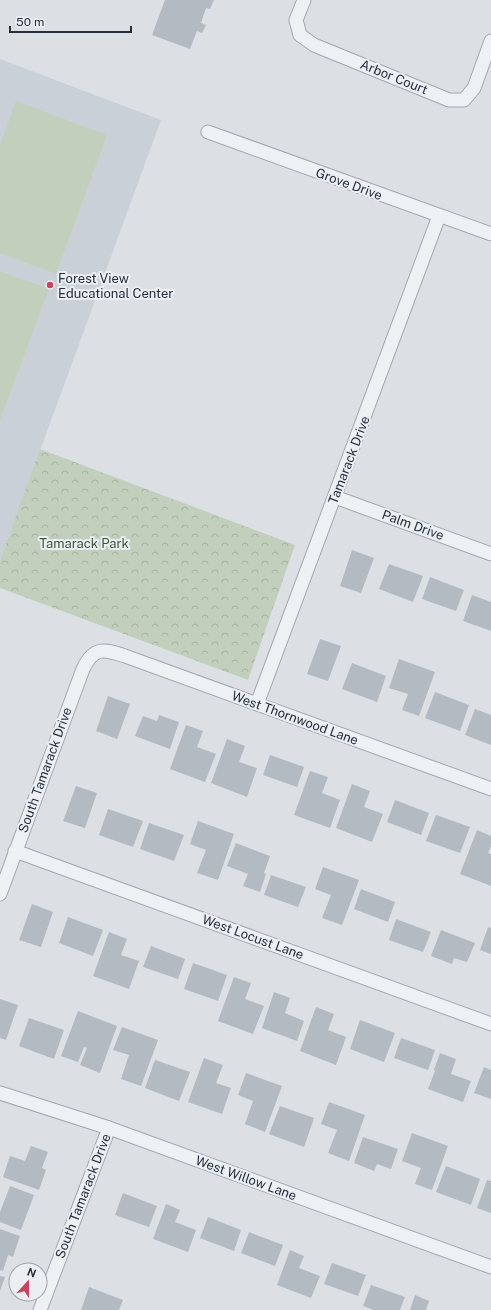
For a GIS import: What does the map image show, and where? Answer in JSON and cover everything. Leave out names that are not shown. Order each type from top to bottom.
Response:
[{"type":"street","name":"Arbor Court","points":[[304,0],[296,20],[300,35],[314,45],[449,100],[464,100],[474,88],[491,41]]},
{"type":"street","name":"Grove Drive","points":[[208,132],[491,234]]},
{"type":"street","name":"Tamarack Drive","points":[[257,704],[439,216]]},
{"type":"street","name":"Palm Drive","points":[[335,497],[491,554]]},
{"type":"street","name":"West Thornwood Lane","points":[[97,651],[105,651],[126,656],[491,789]]},
{"type":"street","name":"South Tamarack Drive","points":[[0,894],[82,669],[87,660],[97,651]]},
{"type":"street","name":"West Locust Lane","points":[[15,851],[491,1024]]},
{"type":"street","name":"West Willow Lane","points":[[0,1093],[109,1128],[491,1267]]},
{"type":"street","name":"South Tamarack Drive","points":[[40,1310],[109,1128]]},
{"type":"shaded area","name":"Forest View Educational Center","points":[[0,59],[161,120],[0,560]]},
{"type":"green space","points":[[16,101],[107,135],[56,274],[0,253],[0,145]]},
{"type":"green space","points":[[0,271],[49,289],[0,420]]},
{"type":"green space","name":"Tamarack Park","points":[[40,449],[295,545],[248,680],[0,588],[0,560]]},
{"type":"building","points":[[165,0],[214,0],[210,9],[206,8],[201,23],[206,25],[202,33],[197,31],[190,49],[152,35]]},
{"type":"building","points":[[352,550],[374,558],[361,593],[340,586]]},
{"type":"building","points":[[389,564],[423,576],[413,602],[379,589]]},
{"type":"building","points":[[430,577],[464,590],[456,611],[422,599]]},
{"type":"building","points":[[472,595],[491,602],[491,631],[463,621]]},
{"type":"building","points":[[320,639],[341,646],[328,681],[307,674]]},
{"type":"building","points":[[399,659],[435,672],[419,716],[402,710],[408,694],[389,688]]},
{"type":"building","points":[[352,663],[386,676],[377,702],[342,689]]},
{"type":"building","points":[[435,692],[469,705],[460,731],[425,718]]},
{"type":"building","points":[[108,696],[130,704],[117,739],[96,731]]},
{"type":"building","points":[[475,709],[491,715],[491,745],[465,735]]},
{"type":"building","points":[[159,715],[179,722],[170,749],[135,736],[143,716],[157,721]]},
{"type":"building","points":[[186,725],[203,731],[197,747],[216,754],[205,782],[170,769]]},
{"type":"building","points":[[227,739],[245,746],[239,762],[257,768],[247,797],[211,783]]},
{"type":"building","points":[[270,755],[304,767],[297,787],[263,775]]},
{"type":"building","points":[[310,771],[328,777],[322,793],[340,800],[330,828],[294,815]]},
{"type":"building","points":[[352,784],[370,791],[364,807],[383,814],[372,842],[336,828]]},
{"type":"building","points":[[76,786],[97,793],[85,828],[63,821]]},
{"type":"building","points":[[395,800],[429,813],[421,835],[387,822]]},
{"type":"building","points":[[108,809],[143,821],[133,847],[99,835]]},
{"type":"building","points":[[436,815],[470,827],[460,853],[426,841]]},
{"type":"building","points":[[198,821],[234,834],[218,880],[197,873],[206,850],[190,844]]},
{"type":"building","points":[[149,823],[184,835],[174,861],[140,849]]},
{"type":"building","points":[[477,830],[491,836],[491,846],[488,853],[491,854],[491,886],[460,874]]},
{"type":"building","points":[[236,843],[270,856],[264,873],[266,874],[260,892],[243,886],[248,874],[227,866]]},
{"type":"building","points":[[323,867],[359,880],[342,925],[322,918],[331,895],[315,889]]},
{"type":"building","points":[[271,875],[306,887],[298,907],[264,895]]},
{"type":"building","points":[[361,889],[395,902],[388,922],[354,909]]},
{"type":"building","points":[[32,904],[53,912],[41,947],[19,940]]},
{"type":"building","points":[[68,917],[103,930],[93,956],[59,943]]},
{"type":"building","points":[[396,919],[431,932],[423,952],[389,940]]},
{"type":"building","points":[[488,927],[491,928],[491,954],[480,950]]},
{"type":"building","points":[[441,930],[475,943],[467,962],[454,958],[452,964],[431,956]]},
{"type":"building","points":[[109,932],[127,939],[121,955],[139,961],[129,989],[93,976]]},
{"type":"building","points":[[151,946],[185,959],[178,979],[143,967]]},
{"type":"building","points":[[193,963],[227,975],[218,1001],[184,989]]},
{"type":"building","points":[[234,977],[251,983],[245,999],[264,1006],[253,1034],[218,1021]]},
{"type":"building","points":[[274,992],[290,998],[285,1013],[304,1021],[297,1041],[262,1028]]},
{"type":"building","points":[[0,999],[18,1005],[6,1040],[0,1038]]},
{"type":"building","points":[[316,1007],[334,1014],[328,1030],[346,1037],[336,1065],[300,1051]]},
{"type":"building","points":[[78,1011],[117,1026],[100,1073],[80,1065],[87,1048],[84,1047],[78,1062],[61,1056]]},
{"type":"building","points":[[29,1018],[64,1030],[54,1059],[19,1046]]},
{"type":"building","points":[[360,1020],[395,1033],[384,1062],[350,1049]]},
{"type":"building","points":[[122,1027],[158,1040],[141,1086],[121,1079],[129,1055],[113,1050]]},
{"type":"building","points":[[401,1038],[435,1050],[428,1070],[394,1058]]},
{"type":"building","points":[[440,1053],[456,1059],[451,1074],[471,1081],[463,1102],[428,1089]]},
{"type":"building","points":[[204,1058],[223,1065],[216,1083],[231,1088],[222,1114],[188,1102]]},
{"type":"building","points":[[155,1060],[190,1072],[179,1101],[145,1088]]},
{"type":"building","points":[[484,1067],[491,1070],[491,1099],[474,1093]]},
{"type":"building","points":[[246,1073],[282,1086],[265,1132],[245,1124],[253,1101],[238,1095]]},
{"type":"building","points":[[329,1102],[365,1115],[349,1161],[328,1153],[337,1130],[321,1124]]},
{"type":"building","points":[[280,1106],[314,1118],[304,1147],[269,1134]]},
{"type":"building","points":[[412,1133],[448,1146],[432,1190],[415,1184],[421,1168],[402,1161]]},
{"type":"building","points":[[363,1137],[398,1149],[391,1169],[377,1164],[374,1171],[354,1163]]},
{"type":"building","points":[[31,1146],[48,1152],[42,1168],[46,1170],[39,1190],[3,1177],[10,1156],[25,1161]]},
{"type":"building","points":[[446,1166],[480,1179],[471,1205],[436,1192]]},
{"type":"building","points":[[487,1180],[491,1181],[491,1213],[477,1208]]},
{"type":"building","points":[[10,1186],[34,1195],[21,1230],[0,1222],[0,1212]]},
{"type":"building","points":[[123,1193],[157,1206],[149,1227],[115,1215]]},
{"type":"building","points":[[166,1204],[180,1210],[175,1222],[196,1230],[188,1252],[153,1239]]},
{"type":"building","points":[[208,1217],[241,1230],[234,1251],[200,1238]]},
{"type":"building","points":[[0,1229],[20,1236],[13,1257],[8,1255],[3,1271],[0,1270]]},
{"type":"building","points":[[249,1232],[283,1245],[275,1266],[241,1253]]},
{"type":"building","points":[[290,1250],[304,1256],[299,1268],[320,1276],[311,1298],[277,1285]]},
{"type":"building","points":[[332,1263],[366,1275],[358,1296],[324,1284]]},
{"type":"building","points":[[0,1276],[5,1277],[0,1291]]},
{"type":"building","points":[[371,1285],[405,1297],[400,1310],[374,1310],[363,1306]]},
{"type":"building","points":[[89,1287],[123,1300],[119,1310],[81,1310]]},
{"type":"building","points":[[415,1295],[429,1301],[426,1310],[410,1310]]},
{"type":"place","name":"Forest View Educational Center","points":[[50,285]]}]
